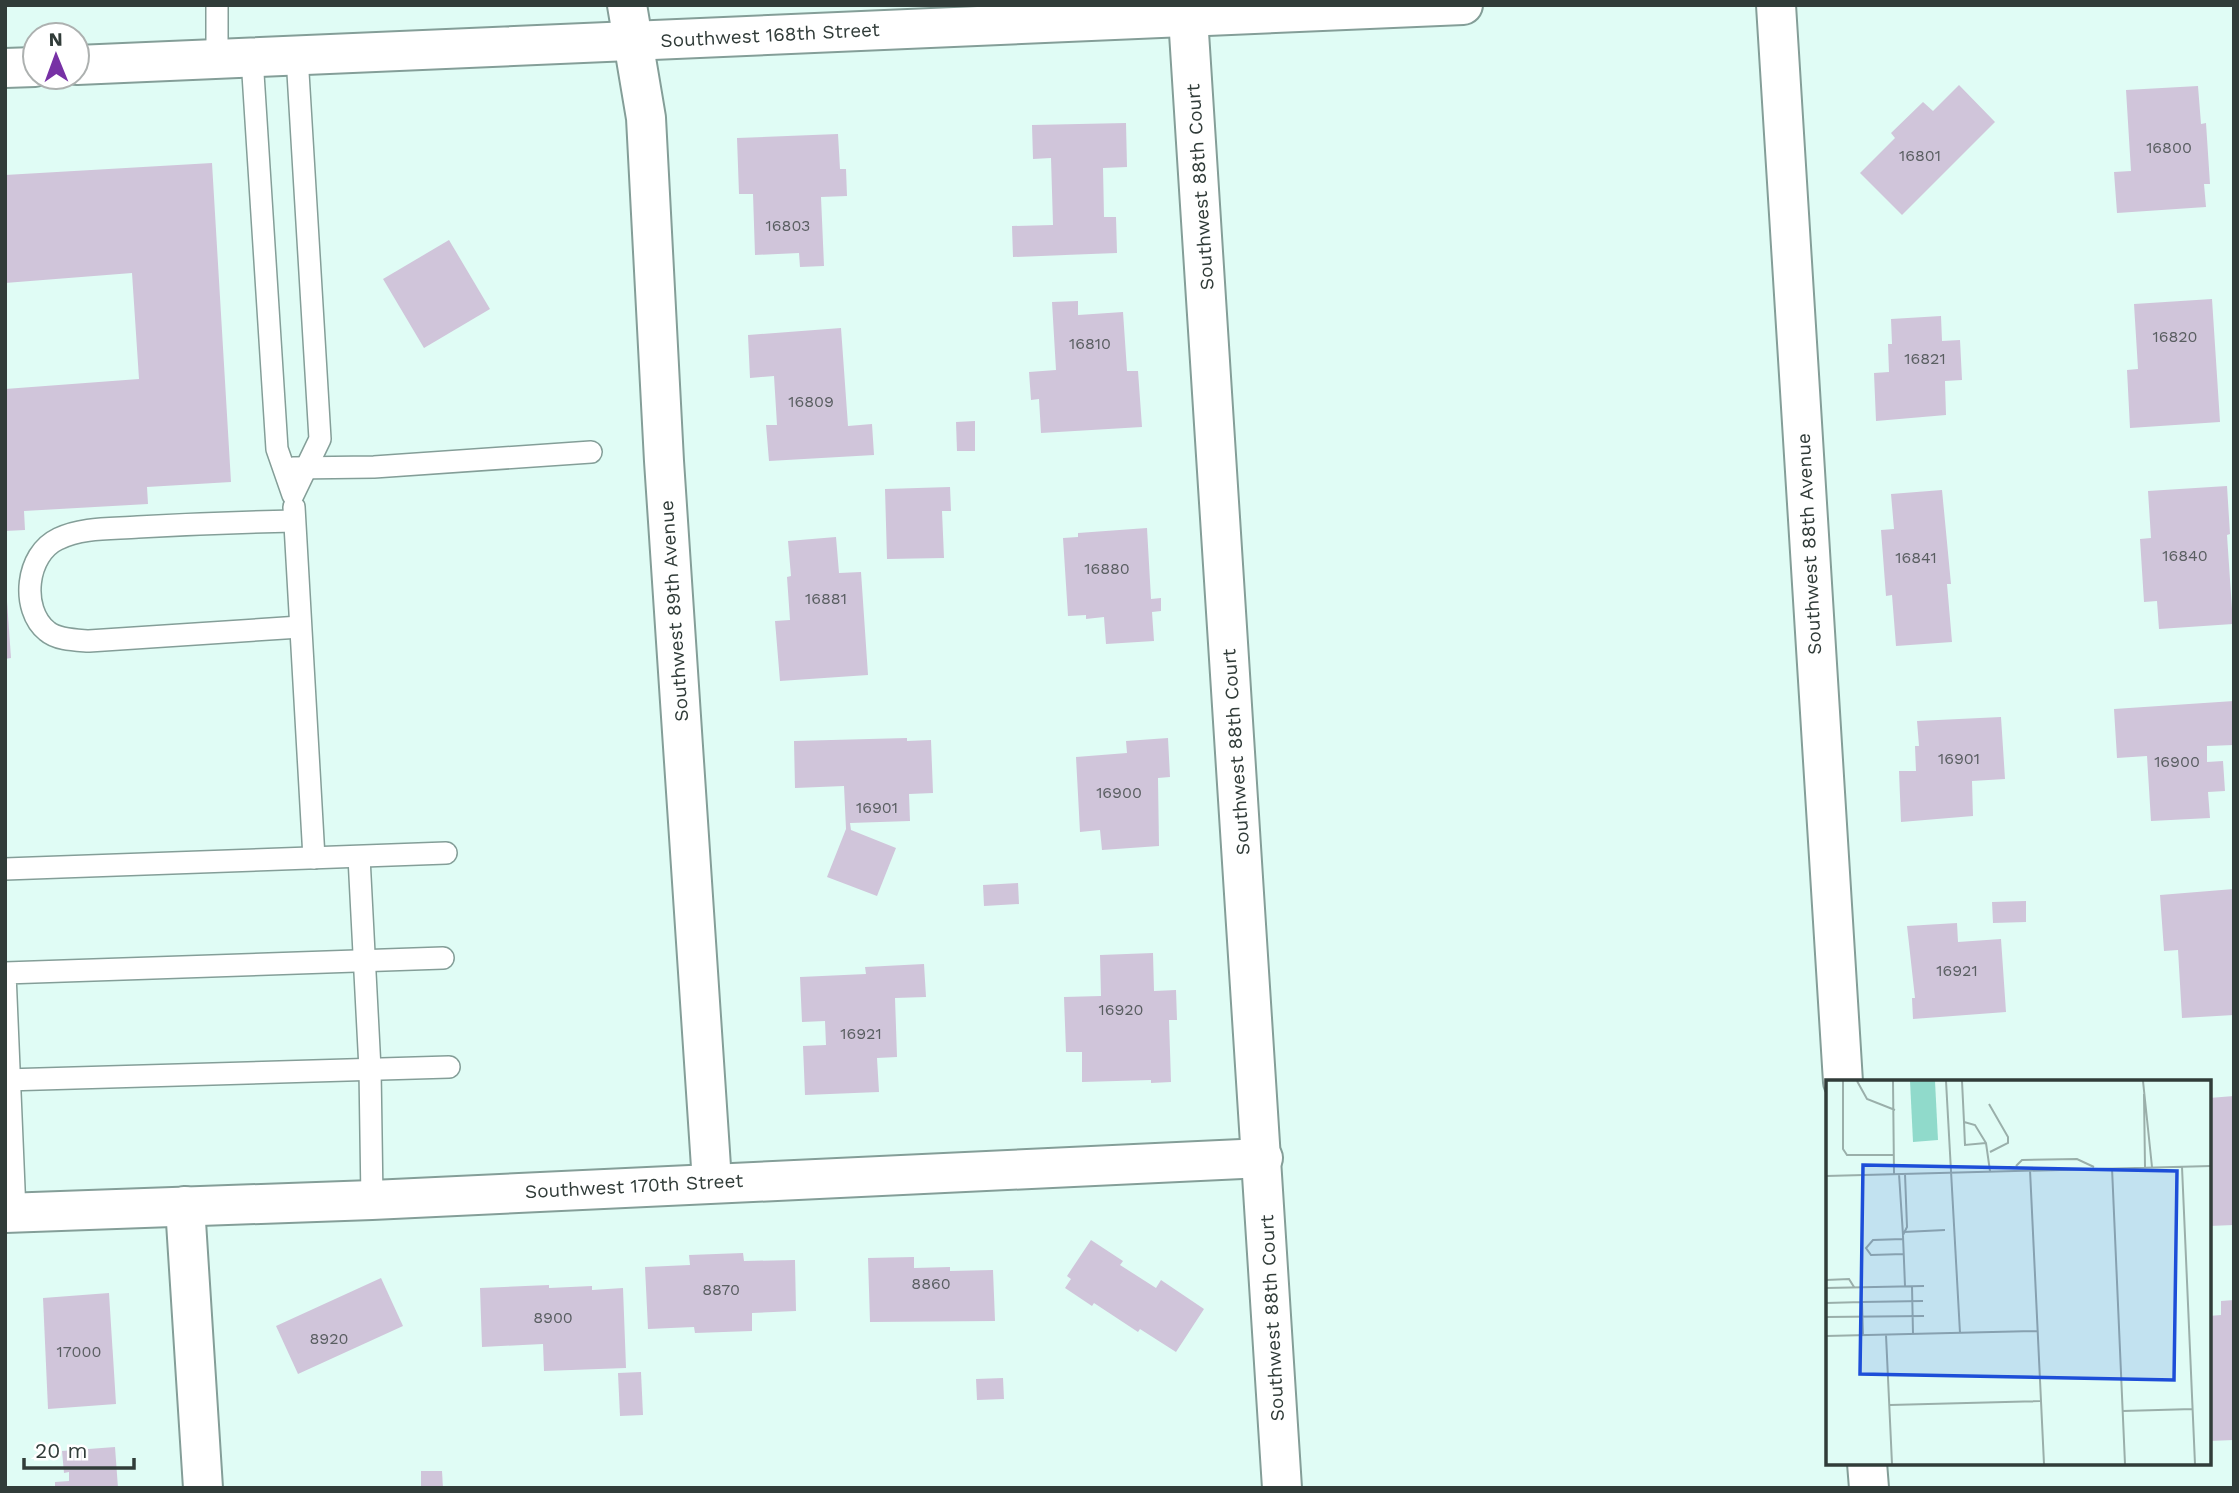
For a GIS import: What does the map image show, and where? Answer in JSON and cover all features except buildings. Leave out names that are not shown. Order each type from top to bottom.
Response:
[{"type":"street","name":"Southwest 168th Street","points":[[91,64],[297,56],[630,23],[902,17],[1005,25],[1463,5]]},
{"type":"street","name":"Southwest 88th Avenue","points":[[1776,5],[1843,1080]]},
{"type":"street","name":"Southwest 88th Court","points":[[1188,17],[1282,1488]]},
{"type":"street","name":"Southwest 89th Avenue","points":[[630,23],[646,118],[664,461],[712,1182]]},
{"type":"street","name":"Southwest 170th Street","points":[[10,1212],[372,1200],[1263,1158]]},
{"type":"street","points":[[185,1206],[203,1488]]},
{"type":"street","points":[[1867,1465],[1869,1488]]},
{"type":"lane","points":[[217,5],[234,58],[278,449],[295,468],[374,467],[592,452]]},
{"type":"lane","points":[[1005,25],[1044,5]]},
{"type":"lane","points":[[297,56],[320,439],[295,468],[293,495],[314,858]]},
{"type":"lane","points":[[294,521],[203,523],[80,532],[57,539],[41,553],[32,570],[30,592],[34,614],[48,632],[69,639],[300,627]]},
{"type":"lane","points":[[5,869],[446,853]]},
{"type":"lane","points":[[359,857],[370,1069],[372,1200]]},
{"type":"lane","points":[[10,1212],[5,973],[443,958]]},
{"type":"lane","points":[[7,1080],[449,1067]]}]
